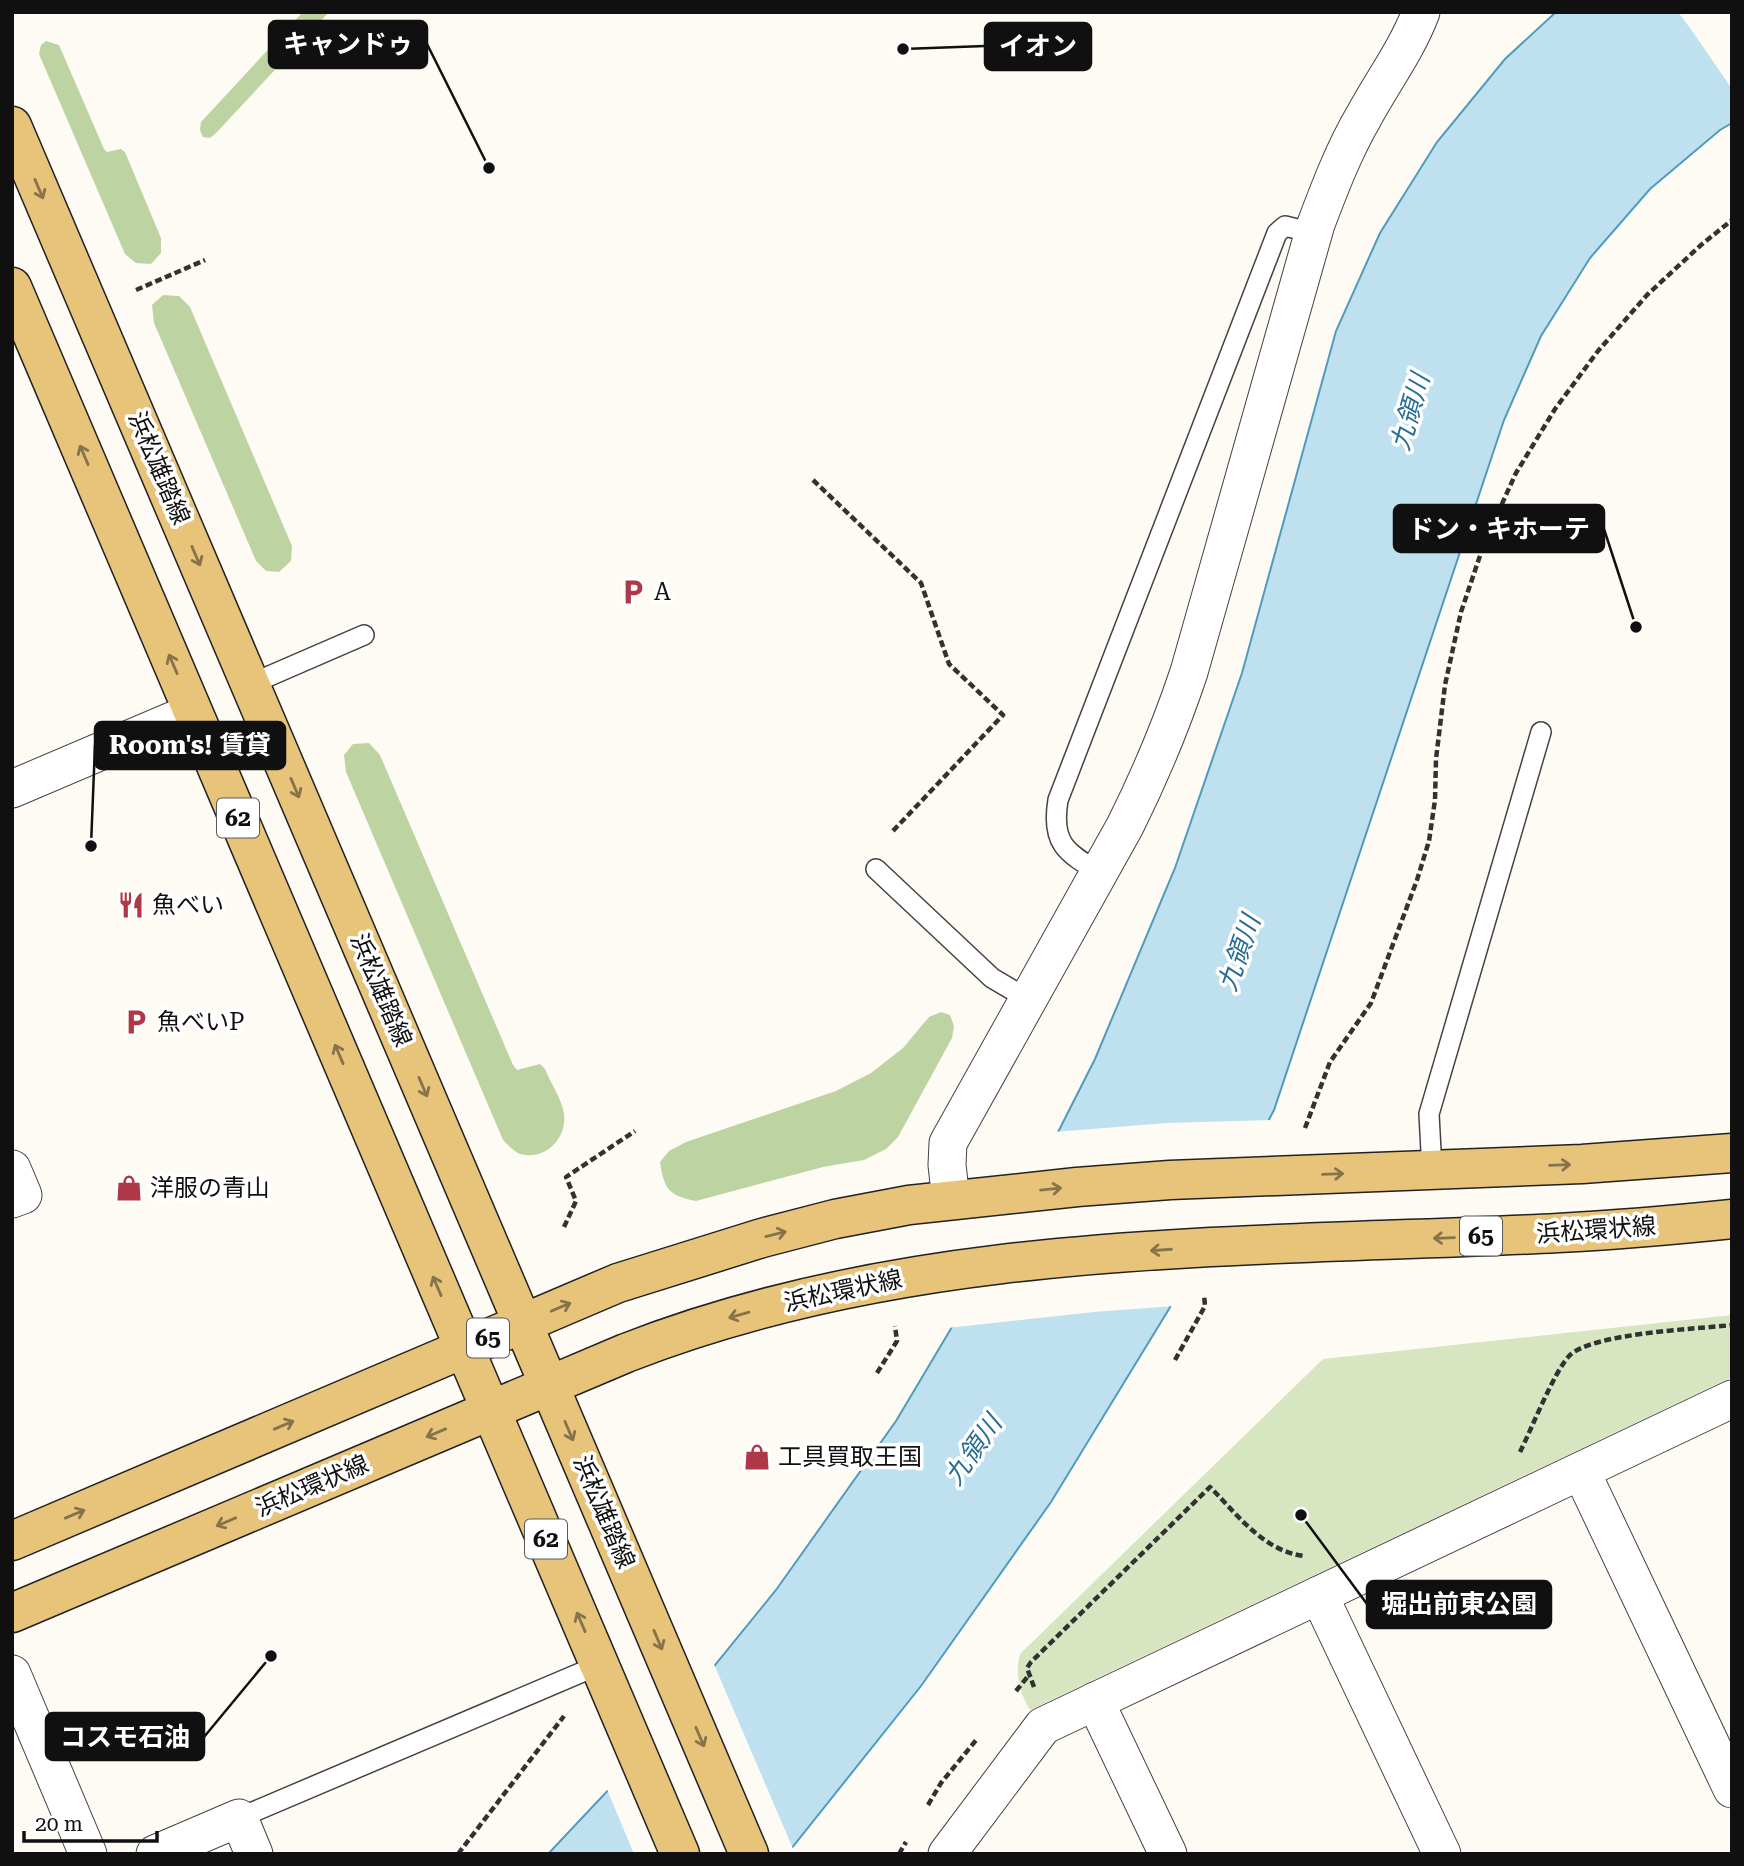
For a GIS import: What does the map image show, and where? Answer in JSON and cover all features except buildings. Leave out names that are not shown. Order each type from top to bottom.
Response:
[{"type":"main road","name":"浜松雄踏線","points":[[12,127],[750,1854]]},
{"type":"main road","name":"62","points":[[12,287],[680,1854]]},
{"type":"main road","name":"65","points":[[12,1541],[618,1283],[750,1241],[835,1219],[909,1205],[1077,1186],[1582,1164],[1732,1153]]},
{"type":"main road","name":"浜松環状線","points":[[12,1613],[633,1350],[793,1300],[870,1283],[949,1270],[1089,1256],[1229,1246],[1560,1233],[1732,1219]]},
{"type":"street","points":[[967,1199],[947,1165],[948,1143],[1100,872],[1150,776],[1184,685],[1313,233],[1352,139],[1413,33],[1421,12]]},
{"type":"street","points":[[12,789],[192,712]]},
{"type":"street","points":[[12,1169],[23,1195],[12,1199]]},
{"type":"street","points":[[947,1854],[1043,1726],[1732,1399]]},
{"type":"street","points":[[1581,1471],[1732,1789]]},
{"type":"street","points":[[1319,1595],[1442,1854]]},
{"type":"street","points":[[12,1674],[88,1854]]},
{"type":"street","points":[[1095,1701],[1168,1854]]},
{"type":"street","points":[[155,1854],[239,1818],[254,1854]]},
{"type":"lane","points":[[1100,872],[1073,858],[1059,841],[1055,821],[1058,800],[1277,233],[1285,226],[1313,233]]},
{"type":"lane","points":[[251,684],[364,635]]},
{"type":"lane","points":[[1432,1170],[1429,1114],[1541,732]]},
{"type":"lane","points":[[876,869],[992,978],[1028,999]]},
{"type":"lane","points":[[239,1818],[599,1665]]},
{"type":"path","points":[[1305,1128],[1330,1062],[1371,1003],[1417,880],[1429,841],[1445,685],[1461,612],[1485,541],[1516,474],[1555,409],[1598,351],[1647,295],[1732,220]]},
{"type":"path","points":[[136,290],[205,260]]},
{"type":"path","points":[[813,480],[921,583],[949,664],[1003,715],[891,833]]},
{"type":"path","points":[[564,1227],[576,1201],[566,1177],[635,1131]]},
{"type":"path","points":[[1175,1360],[1205,1306],[1204,1294]]},
{"type":"path","points":[[1513,1463],[1560,1370],[1569,1356],[1581,1347],[1612,1339],[1732,1325]]},
{"type":"path","points":[[877,1373],[897,1341],[895,1326]]},
{"type":"path","points":[[1051,1722],[1027,1668],[1031,1662],[1210,1487],[1265,1541],[1278,1550],[1309,1557]]},
{"type":"path","points":[[458,1854],[568,1710]]},
{"type":"green space","points":[[303,12],[329,12],[216,133],[210,138],[203,137],[201,122]]},
{"type":"green space","points":[[46,41],[59,45],[104,149],[107,152],[121,149],[125,152],[161,238],[161,253],[151,264],[136,263],[125,254],[39,54],[41,45]]},
{"type":"green space","points":[[163,295],[179,296],[190,307],[292,546],[291,561],[279,572],[266,571],[256,561],[154,323],[152,305]]},
{"type":"green space","points":[[369,743],[380,755],[513,1065],[517,1070],[540,1064],[545,1069],[563,1108],[562,1132],[546,1151],[520,1154],[503,1140],[346,772],[344,755],[353,744]]},
{"type":"green space","points":[[941,1012],[950,1015],[954,1026],[952,1038],[898,1137],[886,1149],[864,1160],[823,1167],[696,1201],[680,1197],[669,1190],[660,1162],[669,1151],[686,1142],[836,1091],[871,1073],[903,1048],[929,1017]]},
{"type":"green space","points":[[1732,1315],[1732,1377],[1030,1710],[1026,1703],[1018,1676],[1020,1654],[1323,1359]]},
{"type":"water","name":"九領川","points":[[1556,12],[1732,12],[1732,123],[1650,189],[1590,258],[1541,336],[1504,420],[1274,1110],[1169,1309],[1051,1502],[921,1686],[787,1854],[548,1854],[646,1750],[776,1590],[896,1421],[1002,1243],[1095,1059],[1175,868],[1242,673],[1336,331],[1380,233],[1437,142],[1505,59]]},
{"type":"pier","points":[[1678,12],[1732,12],[1732,89],[1690,28]]},
{"type":"pier","points":[[1273,1120],[1174,1306],[947,1328],[999,1242],[1054,1132],[1167,1123]]},
{"type":"pier","points":[[713,1662],[794,1851],[791,1854],[634,1854],[606,1787],[643,1748]]},
{"type":"place","name":"イオン","points":[[903,49]]},
{"type":"place","name":"キャンドゥ","points":[[489,168]]},
{"type":"place","name":"A","points":[[633,592]]},
{"type":"place","name":"ドン・キホーテ","points":[[1636,627]]},
{"type":"place","name":"Room's! 賃貸","points":[[91,846]]},
{"type":"place","name":"魚べい","points":[[131,905]]},
{"type":"place","name":"魚べいP","points":[[136,1022]]},
{"type":"place","name":"洋服の青山","points":[[129,1188]]},
{"type":"place","name":"工具買取王国","points":[[757,1457]]},
{"type":"place","name":"堀出前東公園","points":[[1301,1515]]},
{"type":"place","name":"コスモ石油","points":[[271,1656]]}]
